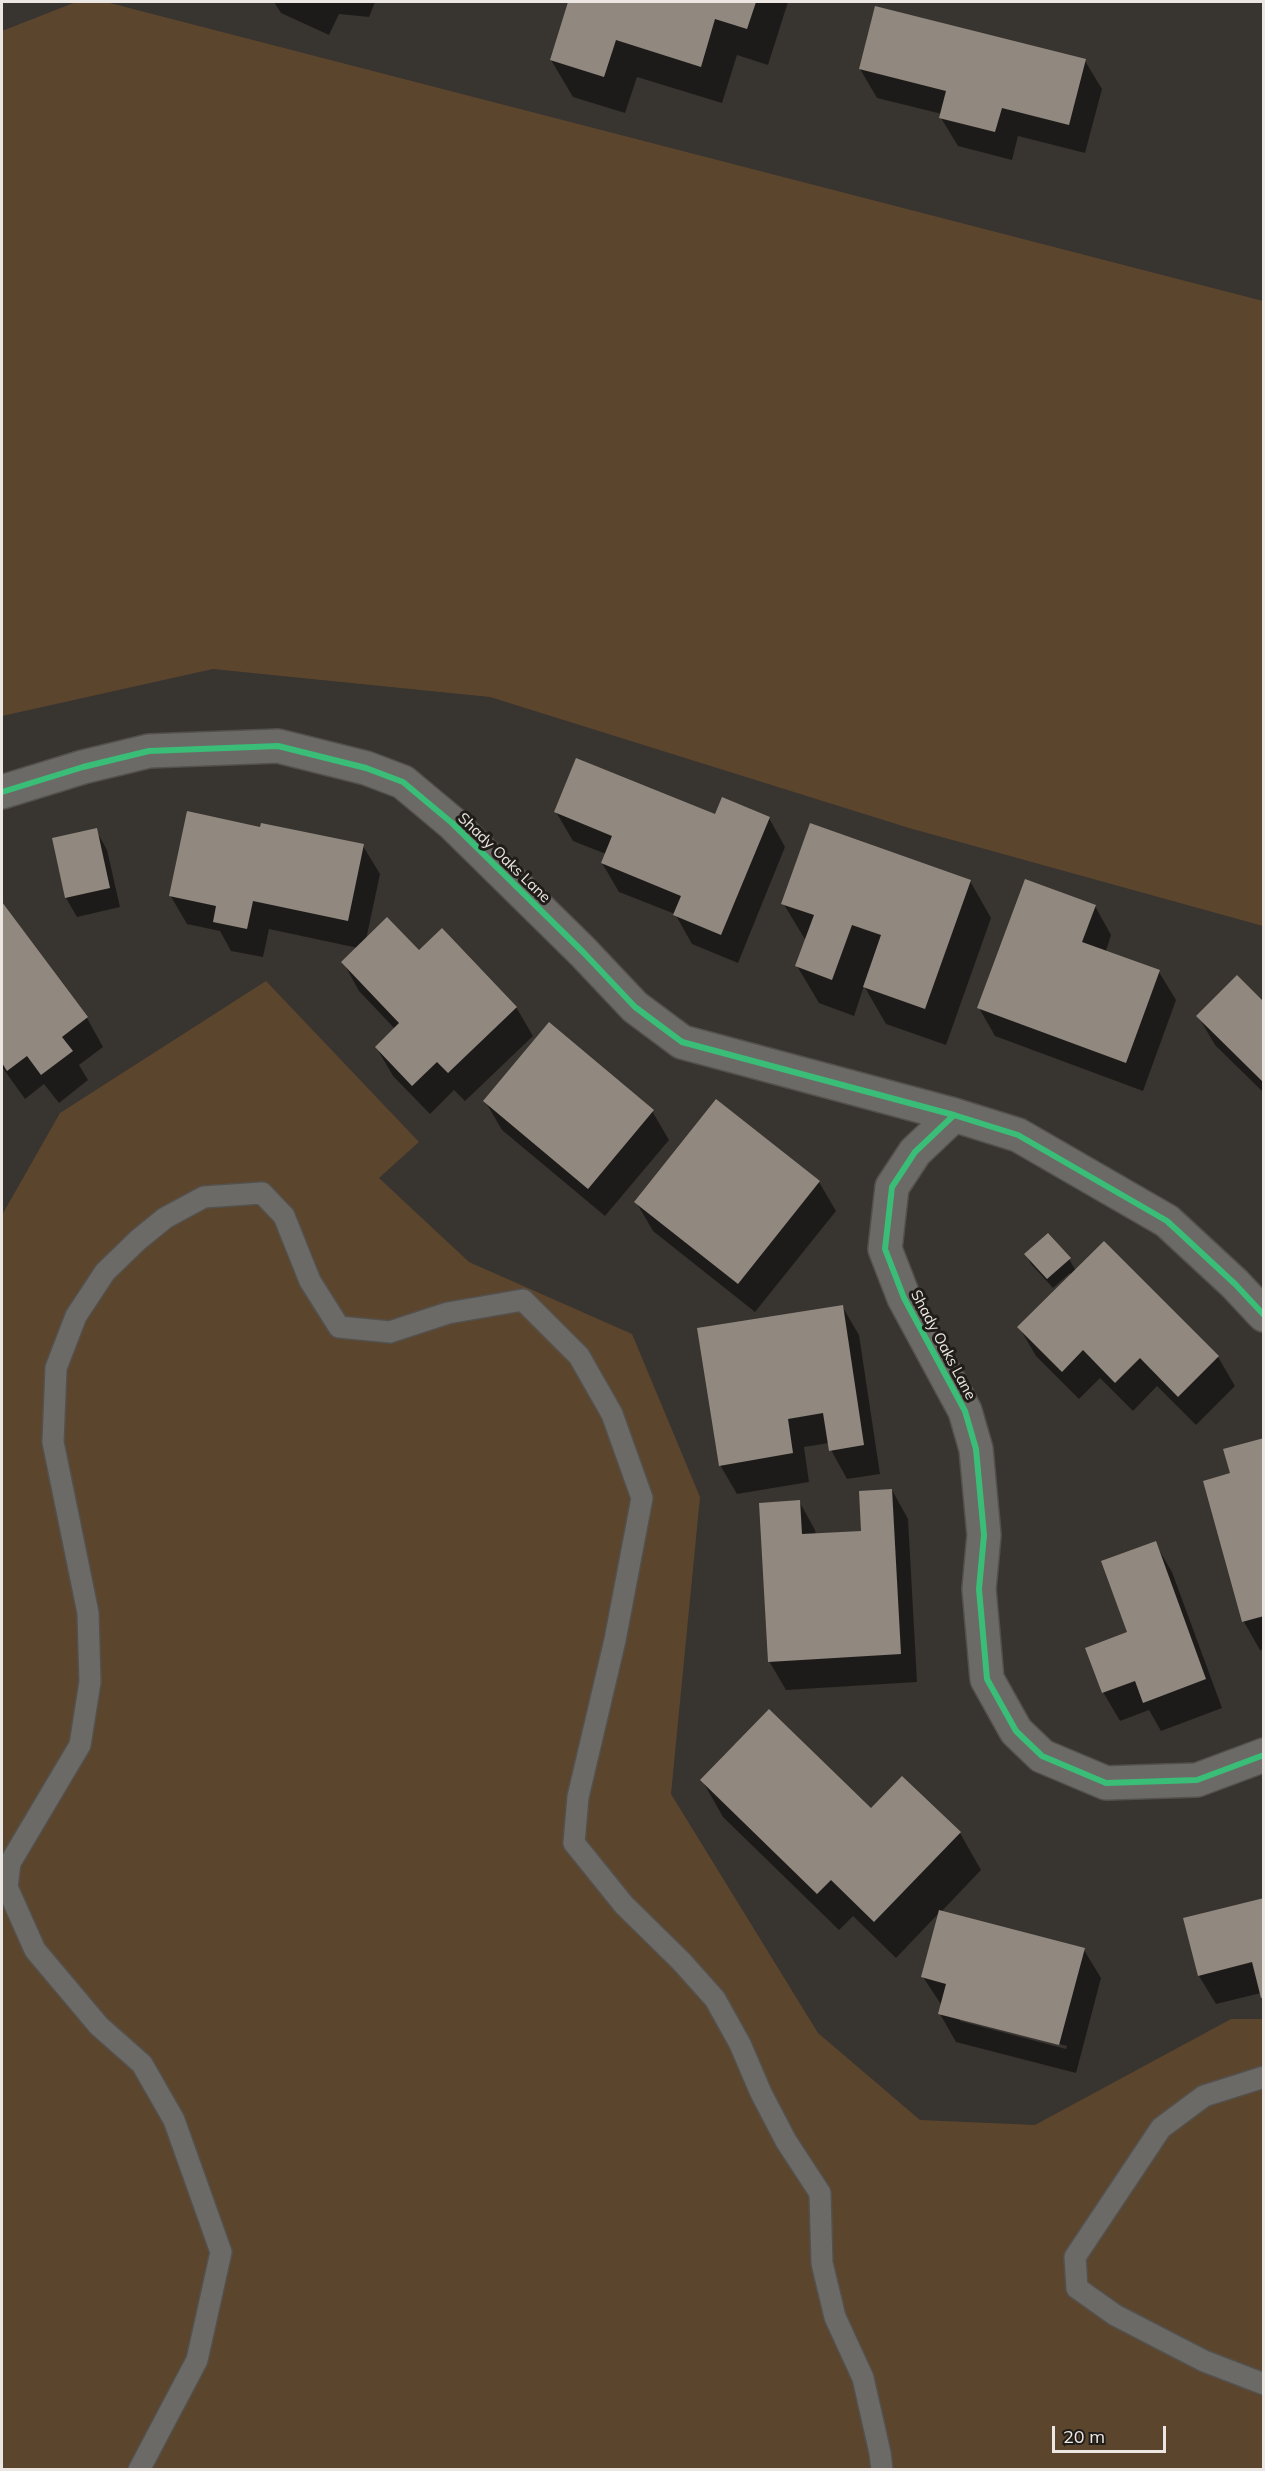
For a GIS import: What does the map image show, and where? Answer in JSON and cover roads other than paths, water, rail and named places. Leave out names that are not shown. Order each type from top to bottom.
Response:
[{"type":"street","name":"Shady Oaks Lane","points":[[2,792],[83,767],[149,751],[279,747],[366,768],[403,783],[452,823],[583,952],[635,1007],[682,1042],[954,1115],[1018,1135],[1167,1221],[1235,1284],[1263,1315]]},
{"type":"street","name":"Shady Oaks Lane","points":[[954,1115],[915,1152],[892,1186],[885,1249],[904,1298],[964,1411],[976,1449],[984,1535],[980,1589],[987,1679],[1016,1731],[1042,1756],[1106,1783],[1197,1780],[1263,1755]]},
{"type":"lane","points":[[140,2469],[197,2360],[220,2252],[174,2120],[142,2064],[99,2026],[35,1950],[7,1887],[10,1863],[80,1744],[90,1682],[88,1613],[53,1442],[56,1368],[82,1307],[105,1272],[138,1240],[165,1218],[204,1197],[262,1193],[284,1216],[310,1281],[339,1327],[390,1332],[448,1313],[523,1300],[579,1356],[612,1414],[642,1498],[615,1640],[578,1797],[574,1843],[624,1905],[716,1999],[786,2141],[820,2193],[822,2263],[835,2317],[863,2378],[882,2469]]},
{"type":"lane","points":[[1263,2077],[1204,2096],[1161,2128],[1075,2257],[1077,2288],[1115,2315],[1204,2361],[1263,2384]]}]
